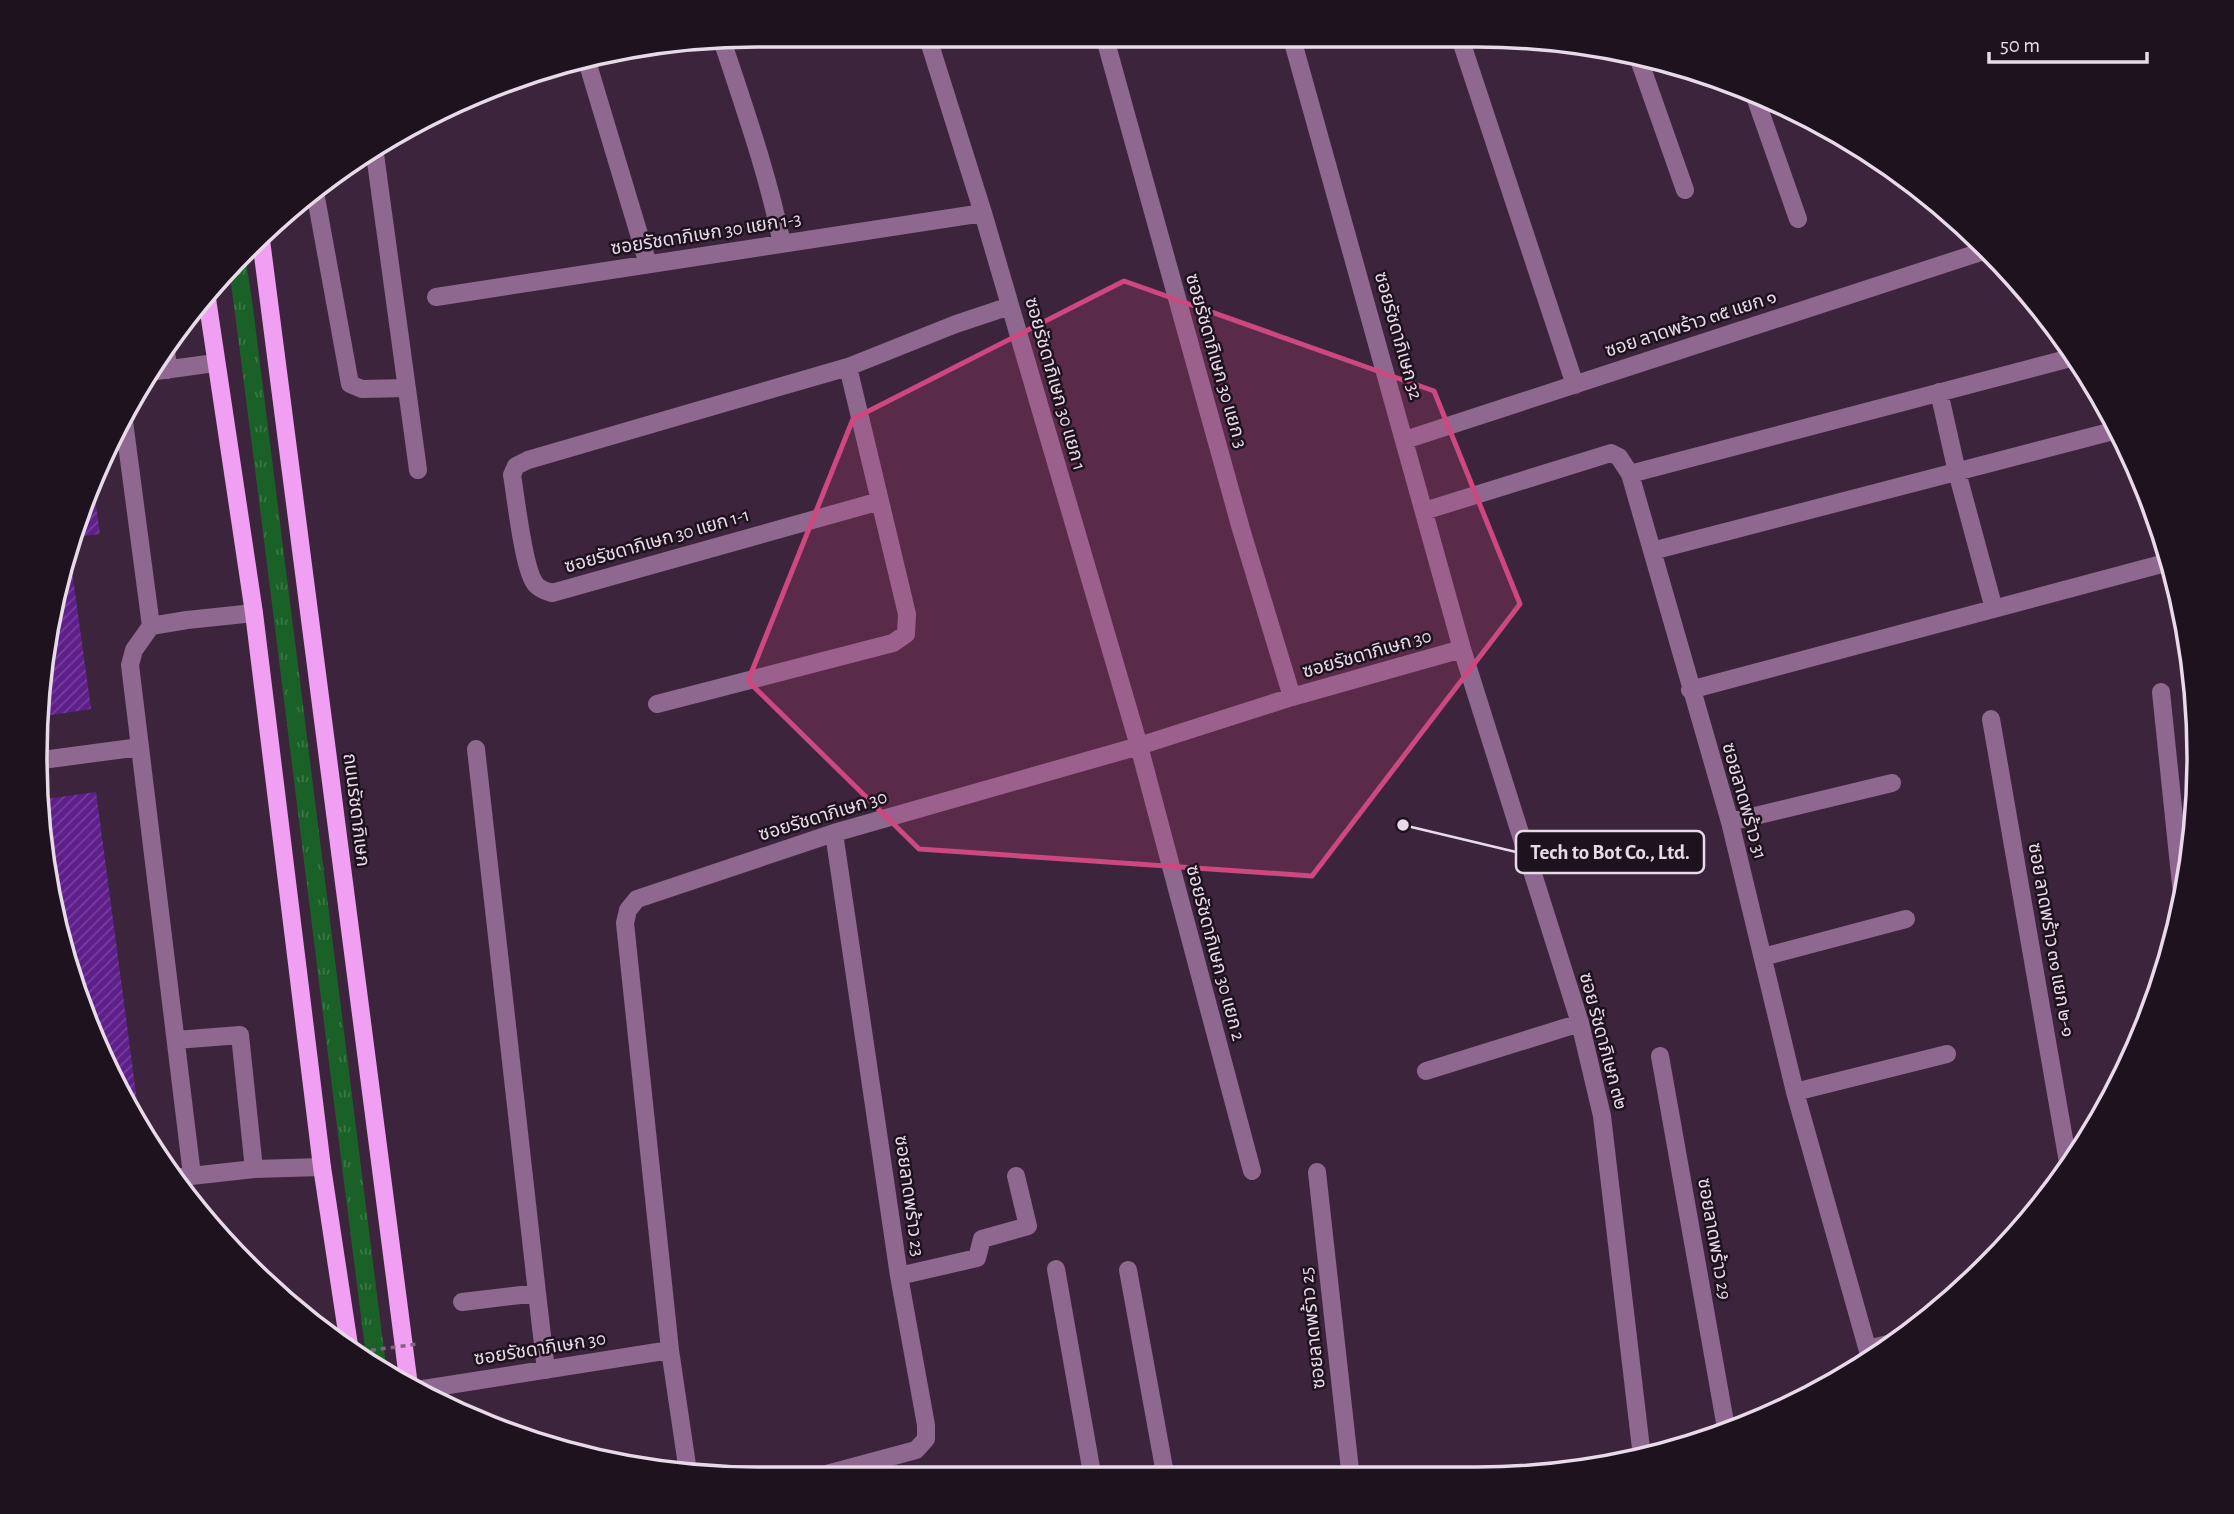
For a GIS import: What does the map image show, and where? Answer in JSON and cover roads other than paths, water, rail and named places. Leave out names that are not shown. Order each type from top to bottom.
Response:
[{"type":"main road","name":"ถนนรัชดาภิเษก","points":[[262,248],[408,1375]]},
{"type":"main road","points":[[208,308],[254,614],[322,1167],[347,1336]]},
{"type":"street","name":"ซอยรัชดาภิเษก 30 แยก 1","points":[[931,47],[983,213],[1139,747]]},
{"type":"street","name":"ซอยรัชดาภิเษก 30 แยก 3","points":[[1107,47],[1241,529],[1292,697]]},
{"type":"street","name":"ซอยรัชดาภิเษก 32","points":[[1294,47],[1462,649]]},
{"type":"street","points":[[1463,47],[1575,385]]},
{"type":"street","points":[[725,48],[752,130],[782,244]]},
{"type":"street","points":[[1642,67],[1685,190]]},
{"type":"street","points":[[589,68],[648,264]]},
{"type":"street","points":[[1758,105],[1798,219]]},
{"type":"street","points":[[376,159],[418,470]]},
{"type":"street","points":[[317,201],[350,384],[362,389],[407,387]]},
{"type":"street","name":"ซอยรัชดาภิเษก 30 แยก 1-3","points":[[436,297],[983,213]]},
{"type":"street","name":"ซอย ลาดพร้าว ๓๕ แยก ๑","points":[[1405,440],[1978,254]]},
{"type":"street","name":"ซอยรัชดาภิเษก 30 แยก 1-1","points":[[880,501],[552,593],[544,591],[534,583],[527,563],[512,475],[516,466],[528,460],[848,367],[956,324],[1010,306]]},
{"type":"street","points":[[1424,511],[1611,453],[1619,457],[1630,474],[2065,359]]},
{"type":"street","points":[[167,363],[168,370]]},
{"type":"street","points":[[162,371],[215,363]]},
{"type":"street","points":[[657,704],[894,643],[906,634],[907,614],[848,367]]},
{"type":"street","points":[[1939,392],[1993,609]]},
{"type":"street","points":[[1652,551],[2108,432]]},
{"type":"street","points":[[125,433],[151,626],[134,649],[130,665],[192,1175]]},
{"type":"street","name":"ซอยลาดพร้าว 31","points":[[1630,474],[1730,822],[1795,1092],[1868,1349]]},
{"type":"street","points":[[1690,690],[2160,564]]},
{"type":"street","points":[[151,626],[254,614]]},
{"type":"street","name":"ซอยรัชดาภิเษก 30","points":[[687,1463],[670,1350],[625,923],[628,910],[636,899],[834,833],[1139,747],[1292,697],[1462,649]]},
{"type":"street","name":"ซอย รัชดาภิเษก ๓๒","points":[[1462,649],[1580,1023],[1602,1116],[1641,1447]]},
{"type":"street","points":[[2161,692],[2179,863]]},
{"type":"street","name":"ซอย ลาดพร้าว ๓๑ แยก ๒-๑","points":[[1992,719],[2066,1152]]},
{"type":"street","points":[[47,759],[140,747]]},
{"type":"street","name":"ซอยรัชดาภิเษก 30 แยก 2","points":[[1139,747],[1252,1171]]},
{"type":"street","points":[[475,749],[546,1370]]},
{"type":"street","points":[[1730,822],[1892,783]]},
{"type":"street","name":"ซอยลาดพร้าว 23","points":[[834,833],[899,1276],[926,1425],[926,1439],[916,1450],[856,1467]]},
{"type":"street","points":[[1763,957],[1906,919]]},
{"type":"street","points":[[1426,1071],[1580,1023]]},
{"type":"street","points":[[176,1040],[240,1035],[254,1169]]},
{"type":"street","points":[[1795,1092],[1947,1054]]},
{"type":"street","name":"ซอยลาดพร้าว 29","points":[[1660,1056],[1725,1422]]},
{"type":"street","points":[[185,1176],[254,1169],[322,1167]]},
{"type":"street","name":"ซอยลาดพร้าว 25","points":[[1317,1172],[1350,1467]]},
{"type":"street","points":[[899,1276],[977,1258],[982,1239],[1028,1226],[1016,1176]]},
{"type":"street","points":[[1056,1269],[1091,1467]]},
{"type":"street","points":[[1128,1270],[1164,1467]]},
{"type":"street","points":[[462,1302],[537,1293]]},
{"type":"street","name":"ซอยรัชดาภิเษก 30","points":[[431,1388],[670,1350]]},
{"type":"place","name":"Tech to Bot Co., Ltd.","points":[[1403,825]]}]
